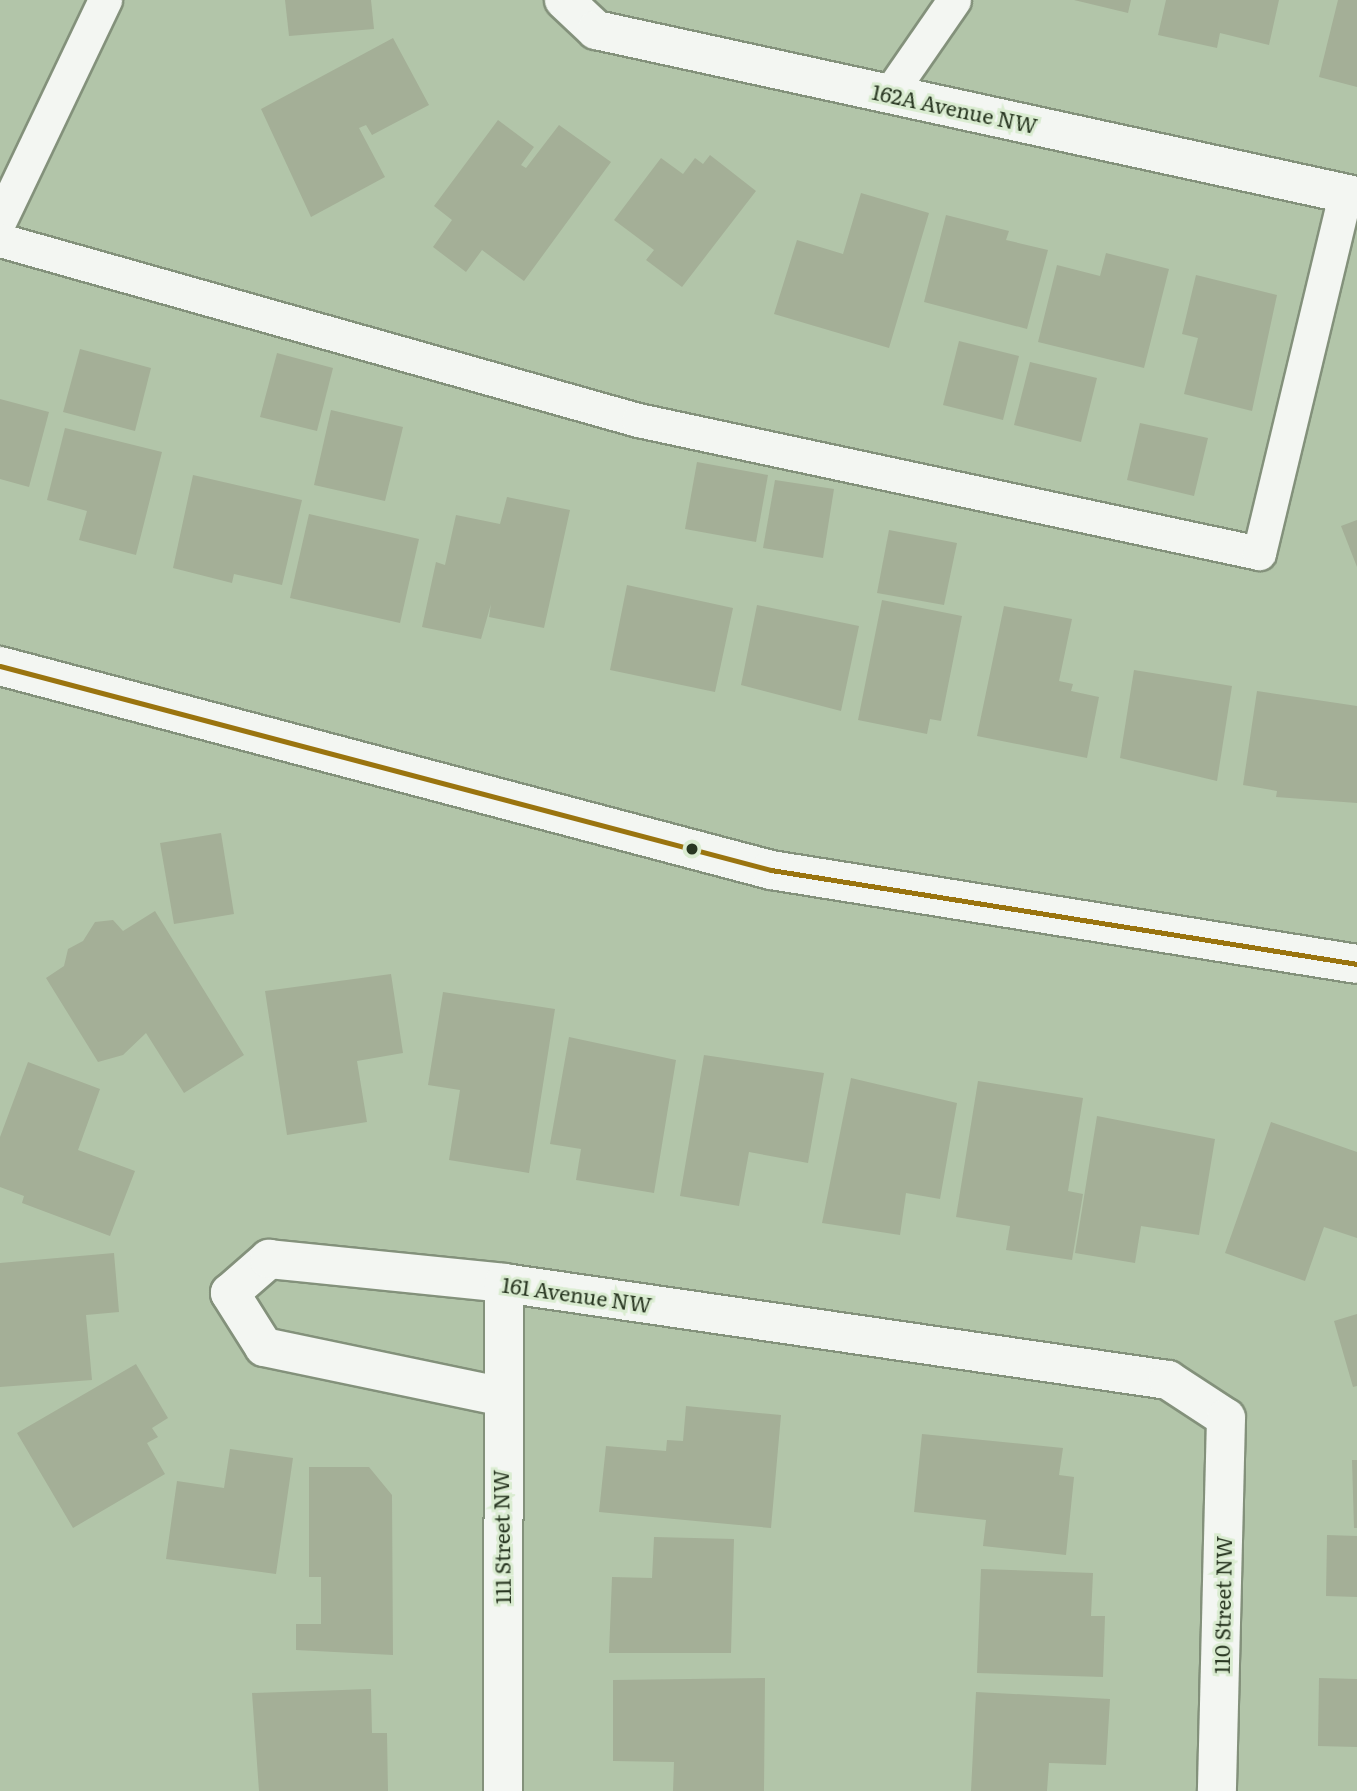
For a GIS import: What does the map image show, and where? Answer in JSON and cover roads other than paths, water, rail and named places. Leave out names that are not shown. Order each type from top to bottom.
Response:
[{"type":"street","name":"162A Avenue NW","points":[[564,0],[596,30],[1351,195]]},
{"type":"street","points":[[0,666],[771,870],[1357,964]]},
{"type":"street","name":"161 Avenue NW","points":[[499,1396],[264,1348],[230,1293],[269,1259],[503,1283],[1168,1380],[1226,1418]]},
{"type":"street","name":"111 Street NW","points":[[503,1283],[499,1396],[503,1791]]},
{"type":"street","name":"110 Street NW","points":[[1217,1791],[1226,1418]]},
{"type":"lane","points":[[0,220],[105,0]]},
{"type":"lane","points":[[889,94],[954,0]]},
{"type":"lane","points":[[0,240],[638,419],[1259,553],[1351,195]]}]
